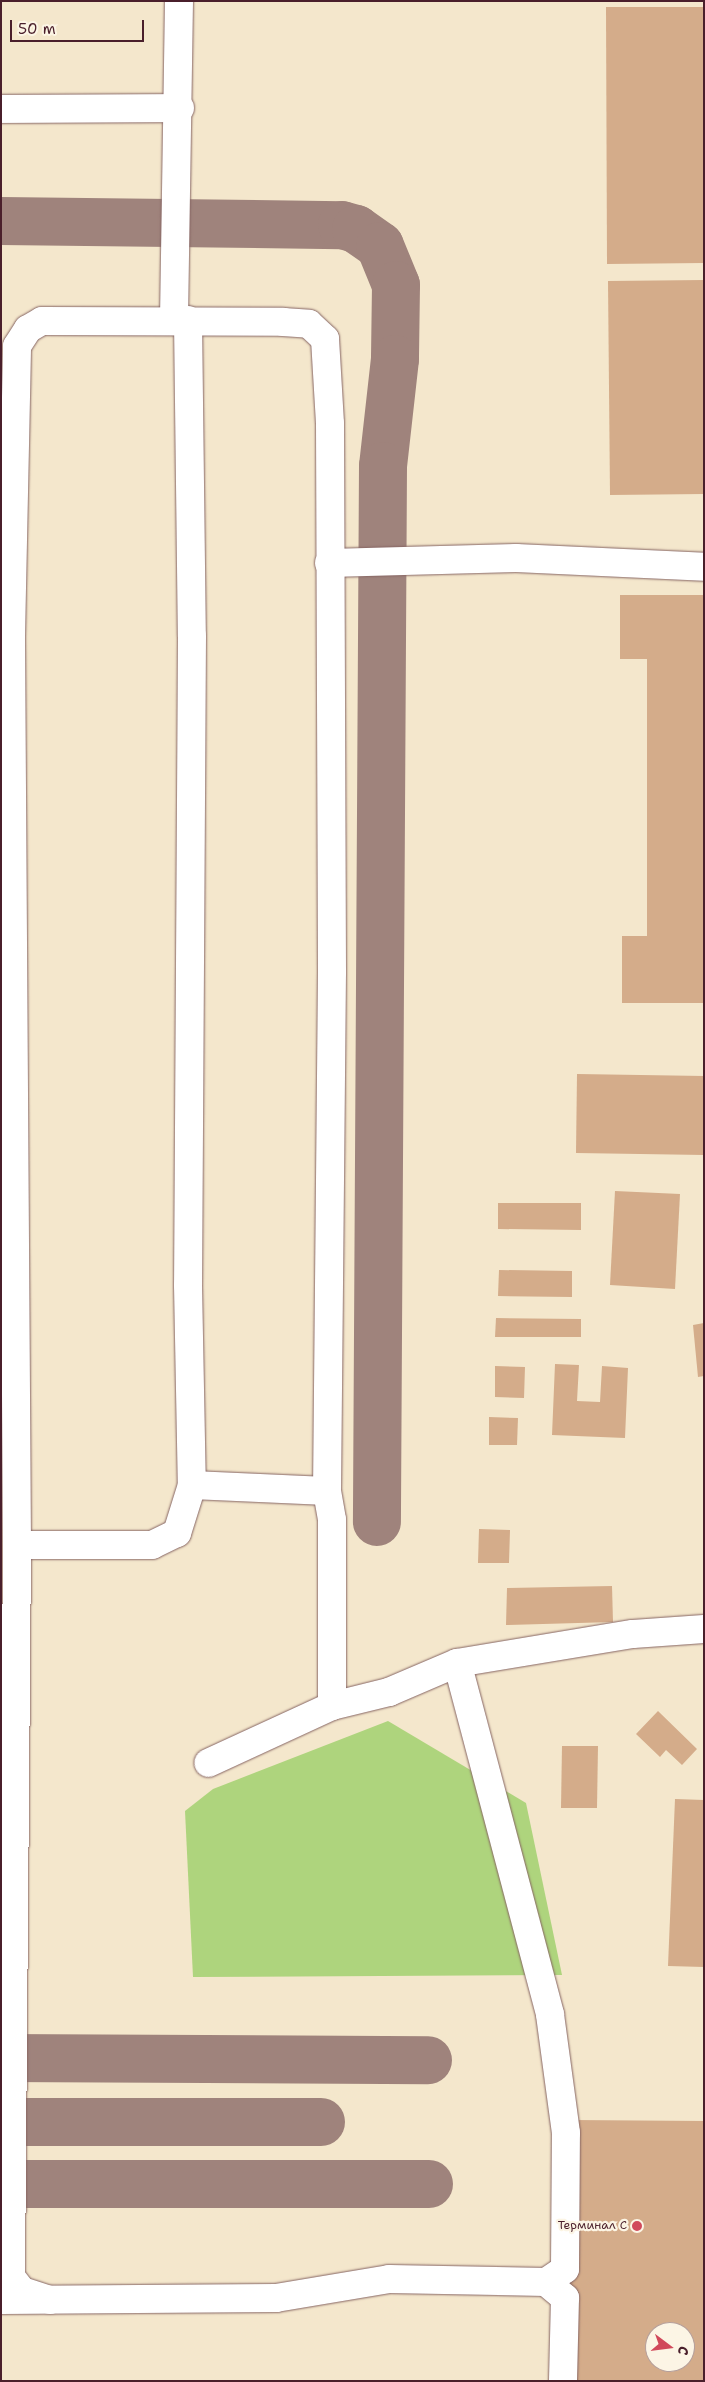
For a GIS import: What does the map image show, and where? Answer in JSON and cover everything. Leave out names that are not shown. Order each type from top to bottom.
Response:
[{"type":"lane","points":[[17,1545],[152,1545],[177,1533],[192,1485],[188,1285],[192,616],[181,320],[179,1]]},
{"type":"lane","points":[[5,106],[180,108]]},
{"type":"lane","points":[[332,1706],[332,1520],[327,1491],[330,563],[325,339],[309,324],[181,320],[56,320],[33,325],[6,335],[11,636],[8,781],[9,1508],[17,1545],[4,2290],[50,2300],[276,2298],[389,2280],[559,2283]]},
{"type":"lane","points":[[330,563],[516,558],[704,567]]},
{"type":"lane","points":[[192,1485],[327,1491]]},
{"type":"lane","points":[[208,1763],[332,1706],[389,1692],[458,1663],[633,1634],[704,1629]]},
{"type":"lane","points":[[458,1663],[550,2014],[566,2133],[559,2283],[563,2381]]},
{"type":"green space","points":[[388,1721],[526,1803],[562,1975],[193,1977],[185,1811],[213,1789]]},
{"type":"building","points":[[606,7],[704,7],[704,263],[607,264]]},
{"type":"building","points":[[704,280],[704,494],[610,495],[608,281]]},
{"type":"building","points":[[620,595],[704,595],[704,1003],[622,1003],[622,936],[647,936],[647,659],[620,659]]},
{"type":"building","points":[[577,1074],[704,1076],[704,1155],[576,1153]]},
{"type":"building","points":[[615,1191],[680,1194],[675,1289],[610,1285]]},
{"type":"building","points":[[498,1203],[581,1203],[581,1230],[498,1229]]},
{"type":"building","points":[[499,1270],[572,1271],[572,1297],[498,1296]]},
{"type":"building","points":[[496,1318],[581,1319],[581,1337],[495,1337]]},
{"type":"building","points":[[704,1323],[704,1376],[698,1377],[693,1325]]},
{"type":"building","points":[[555,1364],[579,1365],[577,1401],[600,1402],[602,1366],[628,1368],[625,1438],[552,1435]]},
{"type":"building","points":[[495,1366],[525,1367],[524,1398],[495,1397]]},
{"type":"building","points":[[489,1417],[518,1418],[517,1445],[489,1445]]},
{"type":"building","points":[[479,1529],[510,1530],[509,1563],[478,1563]]},
{"type":"building","points":[[612,1586],[613,1622],[506,1625],[507,1588]]},
{"type":"building","points":[[658,1711],[697,1749],[682,1765],[666,1750],[660,1757],[636,1734]]},
{"type":"building","points":[[562,1746],[598,1746],[597,1808],[561,1808]]},
{"type":"building","points":[[675,1799],[704,1800],[704,1967],[668,1966]]},
{"type":"building","name":"Терминал C","points":[[571,2120],[704,2121],[704,2381],[569,2381]]},
{"type":"taxiway","points":[[1,221],[342,225],[356,229],[380,246],[396,285],[395,359],[383,466],[377,1522]]},
{"type":"taxiway","points":[[1,2058],[428,2060]]},
{"type":"taxiway","points":[[1,2122],[321,2122]]},
{"type":"taxiway","points":[[1,2184],[429,2184]]},
{"type":"place","name":"Терминал C","points":[[637,2226]]}]
